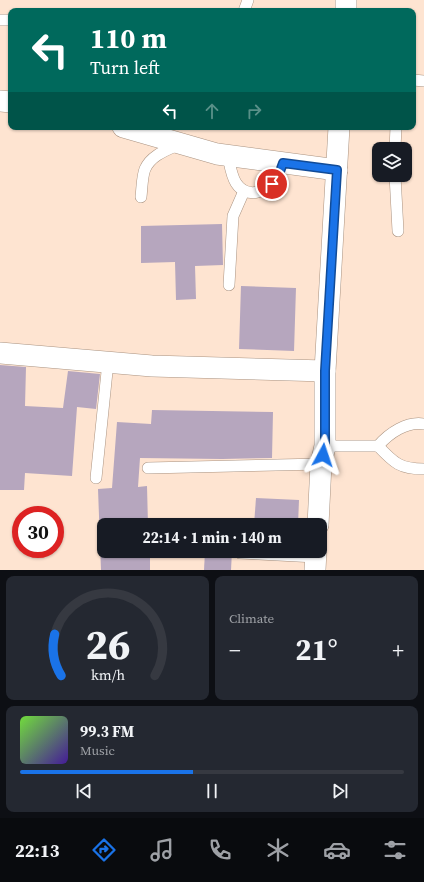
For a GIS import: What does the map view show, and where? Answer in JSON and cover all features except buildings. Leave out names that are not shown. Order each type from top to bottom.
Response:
[{"type":"street","points":[[133,130],[217,154],[337,170]]},
{"type":"street","points":[[318,518],[323,455],[325,371],[339,130]]},
{"type":"street","points":[[0,353],[152,366],[325,371]]},
{"type":"lane","points":[[396,130],[396,142]]},
{"type":"lane","points":[[141,197],[144,170],[151,159],[165,150],[180,144]]},
{"type":"lane","points":[[228,156],[231,171],[237,185],[244,191],[252,194],[264,190],[272,184],[278,177],[283,163]]},
{"type":"lane","points":[[395,182],[398,231]]},
{"type":"lane","points":[[229,285],[233,216],[244,191]]},
{"type":"lane","points":[[96,478],[108,362]]},
{"type":"lane","points":[[148,468],[323,455],[378,446],[384,439],[401,428],[412,424],[424,424]]},
{"type":"lane","points":[[378,446],[389,458],[402,467],[424,469]]},
{"type":"lane","points":[[302,558],[315,559]]},
{"type":"route","points":[[272,184],[278,177],[283,163],[337,170],[325,371],[325,446],[323,455]]}]
